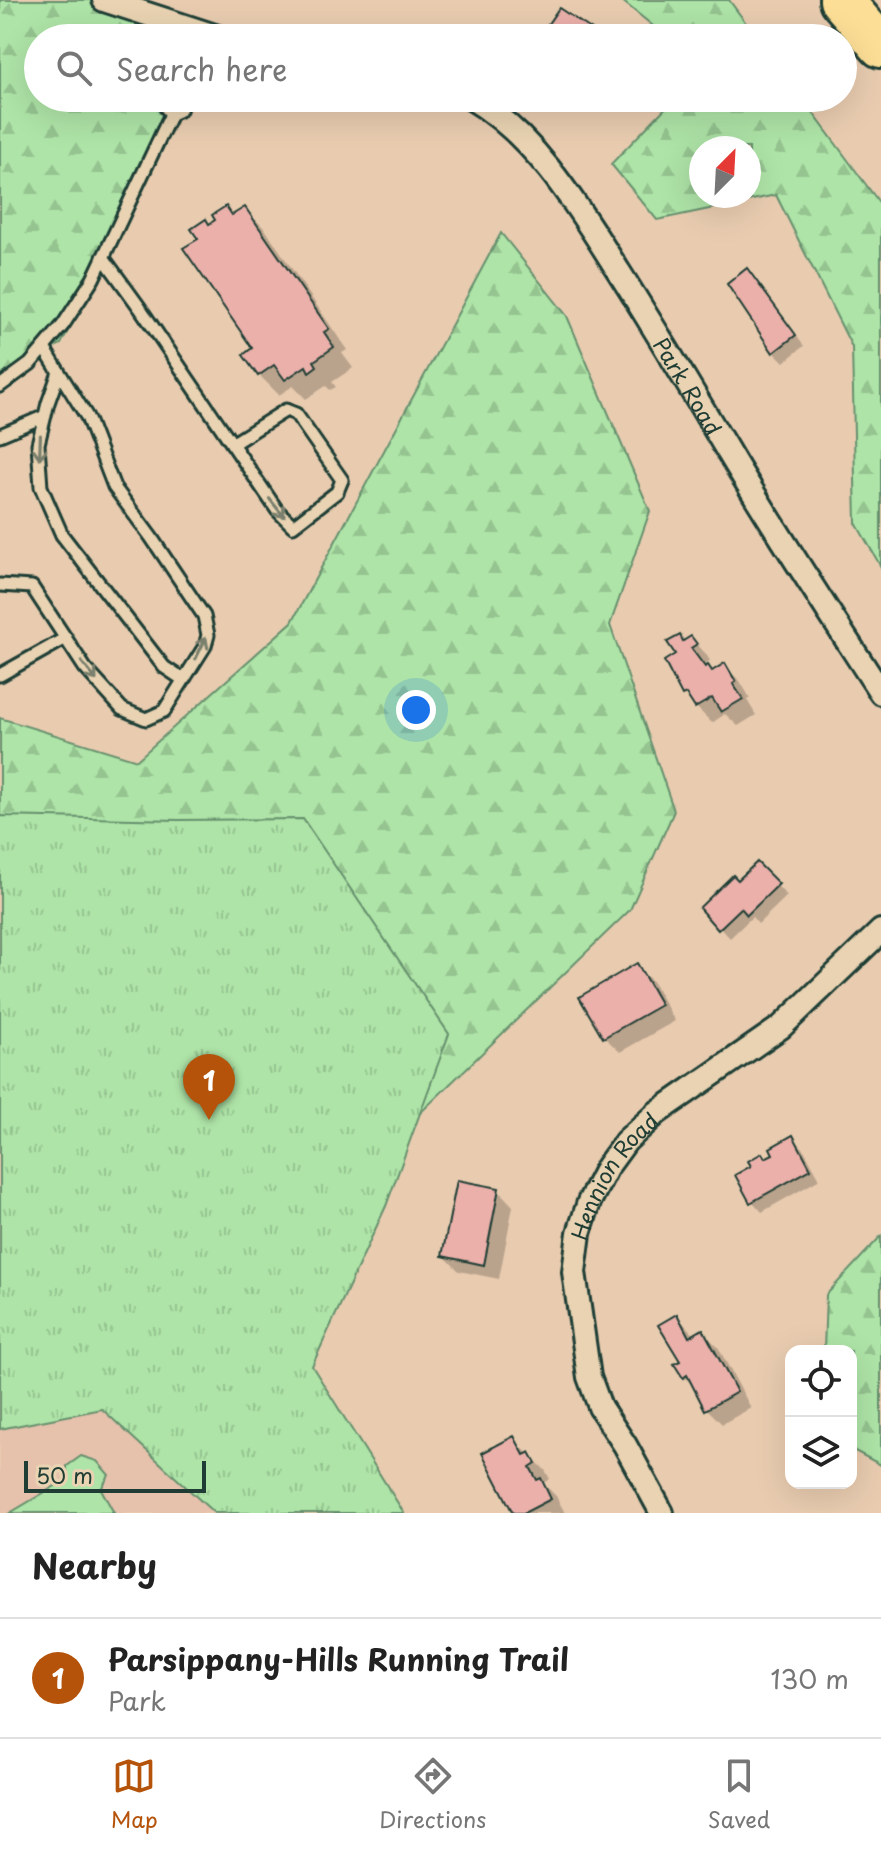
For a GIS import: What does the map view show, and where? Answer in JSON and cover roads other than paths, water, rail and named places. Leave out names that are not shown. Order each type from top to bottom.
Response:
[{"type":"highway","points":[[841,0],[881,46]]},
{"type":"street","points":[[104,0],[168,24]]},
{"type":"street","name":"Park Road","points":[[492,112],[549,168],[670,352],[735,463],[881,693]]},
{"type":"street","name":"Hennion Road","points":[[662,1513],[600,1407],[589,1377],[574,1272],[579,1233],[589,1202],[607,1167],[626,1141],[658,1112],[781,1027],[881,931]]},
{"type":"lane","points":[[0,386],[30,364],[44,348],[93,279],[171,114],[176,112]]},
{"type":"lane","points":[[103,257],[277,510],[293,526],[337,492],[342,480],[296,414],[286,410],[232,444]]},
{"type":"lane","points":[[0,585],[32,587],[85,668],[122,709],[146,719],[164,711],[205,646],[208,635],[204,616],[114,487],[87,417],[44,348]]},
{"type":"lane","points":[[59,372],[38,444],[41,487],[62,535],[164,667],[179,677],[186,676]]},
{"type":"lane","points":[[0,435],[45,416]]},
{"type":"lane","points":[[0,675],[66,638]]},
{"type":"place","name":"Parsippany-Hills Running Trail","points":[[209,1120]]}]
